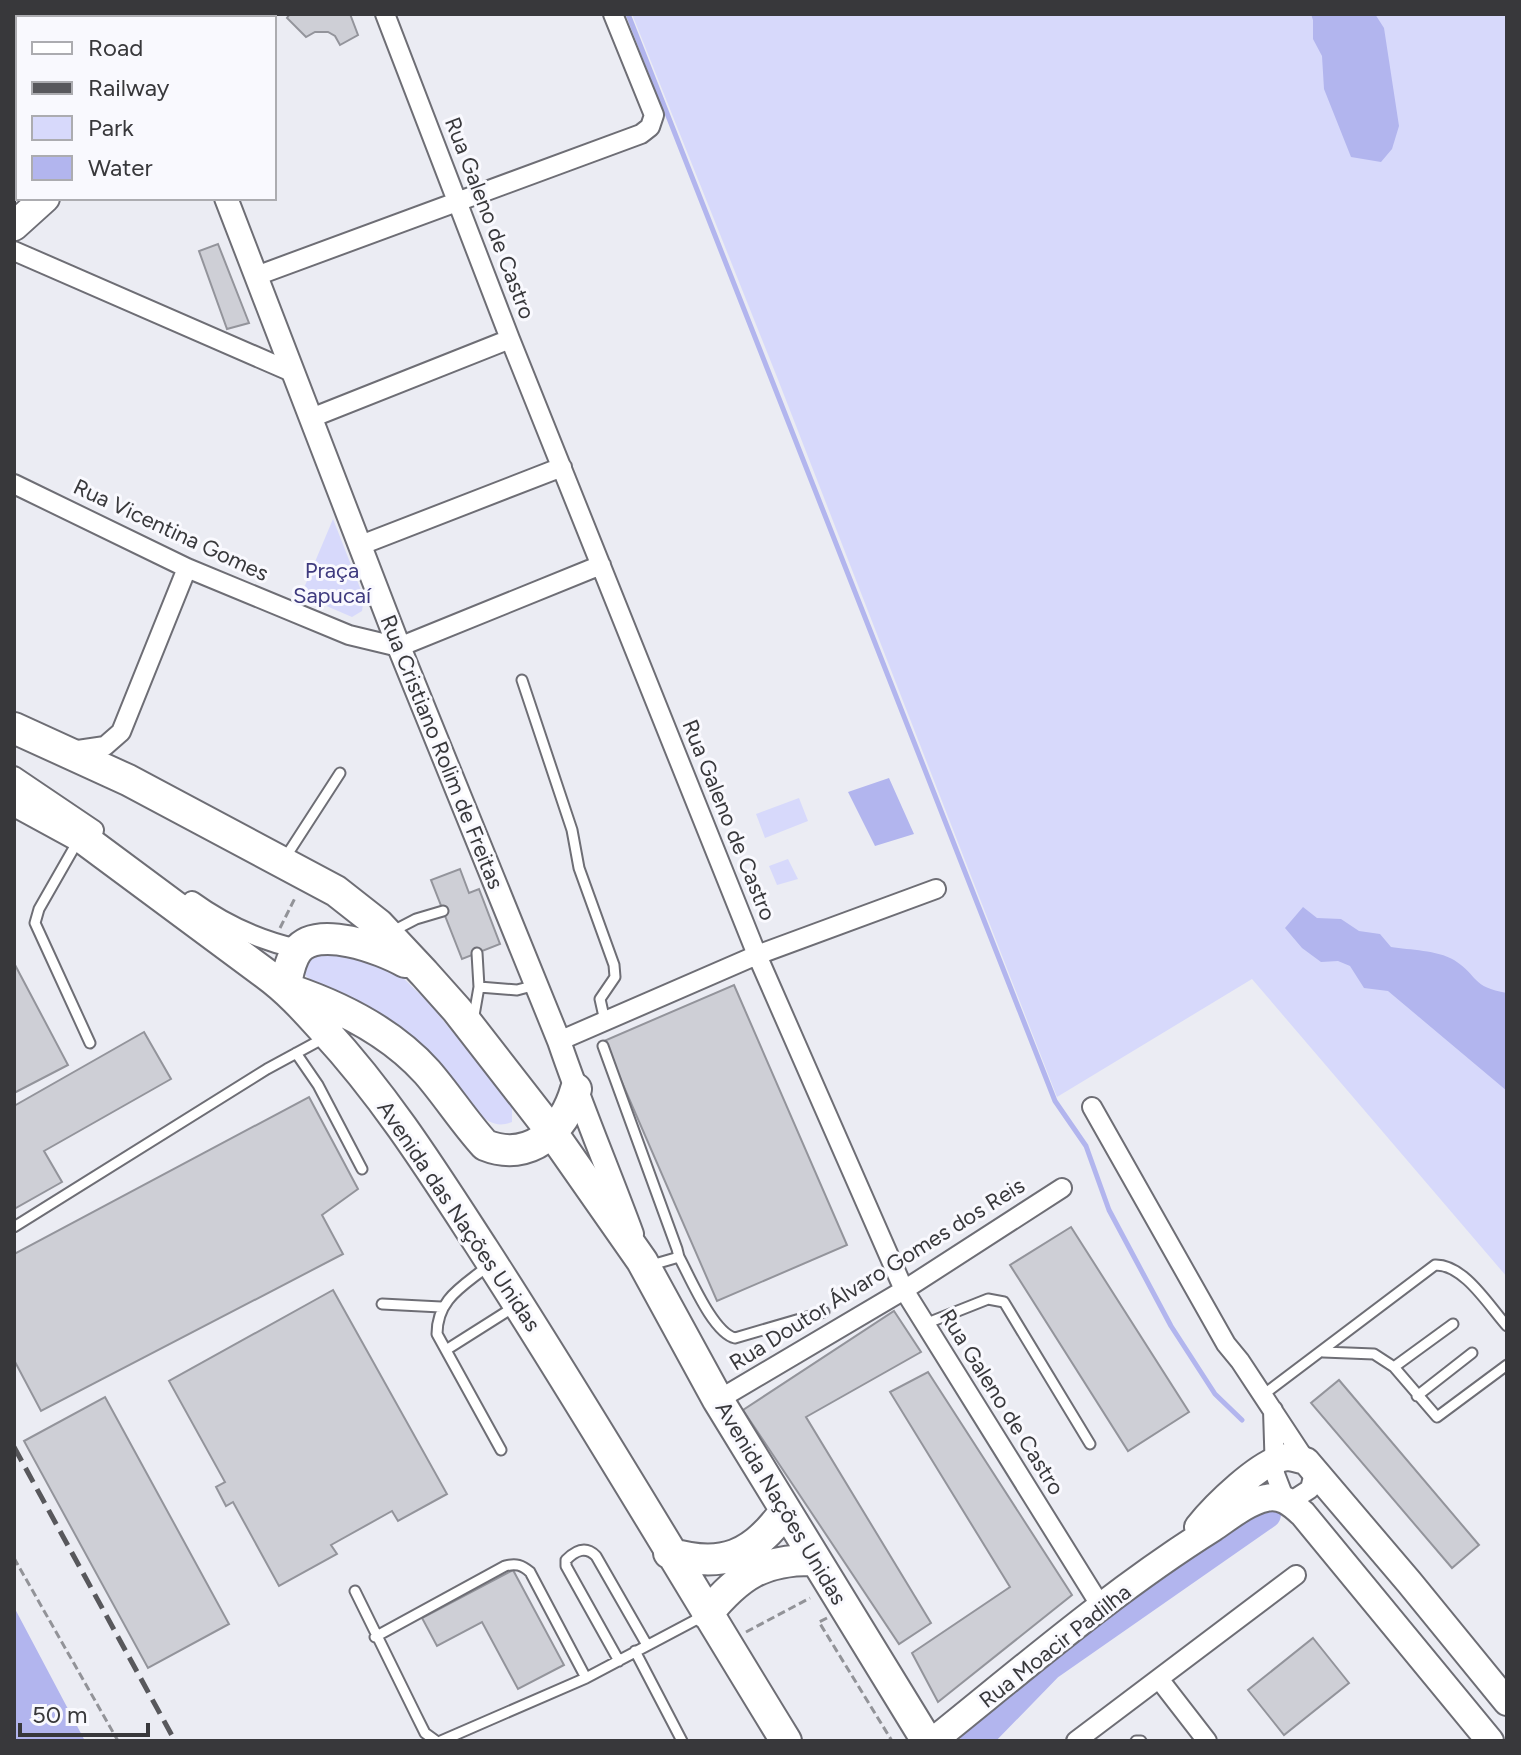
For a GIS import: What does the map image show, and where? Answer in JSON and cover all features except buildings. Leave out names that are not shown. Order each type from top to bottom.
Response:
[{"type":"highway","points":[[14,728],[128,780],[296,868],[336,891],[387,934],[471,1028],[551,1131],[643,1264]]},
{"type":"highway","name":"Avenida das Nações Unidas","points":[[18,804],[80,836],[285,988],[399,1119],[570,1384],[669,1553],[786,1741]]},
{"type":"highway","points":[[424,973],[362,943],[335,939],[287,946],[290,964],[285,988],[331,1004],[367,1024],[405,1051],[427,1073],[485,1145],[496,1149],[520,1151],[531,1147],[551,1131],[571,1105],[576,1089]]},
{"type":"highway","name":"Avenida Nações Unidas","points":[[643,1264],[718,1400],[927,1741]]},
{"type":"highway","points":[[669,1553],[693,1560],[731,1558],[757,1542],[785,1511]]},
{"type":"highway","points":[[707,1614],[724,1592],[769,1564],[793,1559],[815,1560]]},
{"type":"main road","points":[[14,226],[43,200]]},
{"type":"main road","points":[[1177,1551],[1212,1510],[1240,1485],[1274,1462],[1289,1457],[1310,1465],[1507,1702]]},
{"type":"main road","points":[[1177,1551],[1265,1498],[1288,1501],[1303,1514],[1490,1741]]},
{"type":"main road","name":"Rua Moacir Padilha","points":[[933,1741],[1177,1551]]},
{"type":"street","name":"Rua Galeno de Castro","points":[[385,14],[510,339],[757,955],[904,1290],[1102,1608]]},
{"type":"street","points":[[256,276],[641,134],[650,127],[654,115],[613,14]]},
{"type":"street","name":"Rua Cristiano Rolim de Freitas","points":[[227,200],[494,893],[559,1041],[643,1264]]},
{"type":"street","points":[[14,251],[294,373]]},
{"type":"street","points":[[311,418],[510,339]]},
{"type":"street","points":[[361,545],[562,467]]},
{"type":"street","name":"Rua Vicentina Gomes","points":[[14,484],[187,568],[349,635],[399,647]]},
{"type":"street","points":[[399,647],[601,565]]},
{"type":"street","points":[[65,751],[105,746],[121,732],[187,568]]},
{"type":"street","points":[[14,776],[72,814],[208,913],[229,926],[287,946]]},
{"type":"street","points":[[559,1041],[757,955],[936,889]]},
{"type":"street","points":[[1092,1107],[1226,1344],[1268,1402],[1310,1465],[1310,1489],[1288,1501],[1277,1481],[1268,1402]]},
{"type":"street","name":"Rua Doutor Álvaro Gomes dos Reis","points":[[718,1400],[904,1290],[1062,1188]]},
{"type":"street","points":[[1076,1741],[1296,1575]]},
{"type":"street","points":[[1159,1679],[1207,1741]]},
{"type":"lane","points":[[522,680],[572,830],[579,868],[614,965],[615,977],[600,999],[605,1021]]},
{"type":"lane","points":[[296,868],[340,773]]},
{"type":"lane","points":[[80,836],[39,909],[35,923],[90,1043]]},
{"type":"lane","points":[[387,934],[416,919],[443,911]]},
{"type":"lane","points":[[471,1028],[479,987],[477,953]]},
{"type":"lane","points":[[479,987],[517,990],[536,985]]},
{"type":"lane","points":[[14,1227],[329,1035]]},
{"type":"lane","points":[[603,1046],[679,1257],[713,1319],[729,1337],[735,1338],[824,1312]]},
{"type":"lane","points":[[296,1053],[318,1085],[362,1169]]},
{"type":"lane","points":[[643,1264],[679,1257]]},
{"type":"lane","points":[[492,1263],[441,1307],[437,1334],[501,1450]]},
{"type":"lane","points":[[1268,1402],[1288,1374],[1323,1352],[1367,1314],[1435,1265],[1446,1265],[1459,1271],[1507,1326]]},
{"type":"lane","points":[[925,1324],[988,1299],[1004,1302],[1090,1444]]},
{"type":"lane","points":[[382,1304],[441,1307]]},
{"type":"lane","points":[[446,1350],[518,1304]]},
{"type":"lane","points":[[1394,1367],[1453,1324]]},
{"type":"lane","points":[[1323,1352],[1374,1354],[1394,1367],[1439,1417],[1507,1365]]},
{"type":"lane","points":[[1417,1396],[1472,1353]]},
{"type":"lane","points":[[619,1661],[566,1566],[571,1554],[584,1549],[596,1556],[647,1645]]},
{"type":"lane","points":[[375,1637],[514,1563],[530,1572],[586,1678]]},
{"type":"lane","points":[[355,1591],[375,1637],[425,1733],[438,1741],[586,1678],[707,1614]]},
{"type":"lane","points":[[635,1651],[682,1741]]},
{"type":"path","points":[[287,946],[296,868]]},
{"type":"path","points":[[14,1558],[118,1741]]},
{"type":"path","points":[[726,1644],[768,1618],[838,1598]]},
{"type":"path","points":[[838,1598],[819,1622],[892,1741]]},
{"type":"green space","points":[[632,14],[1507,14],[1507,1277],[1252,979],[1057,1097]]},
{"type":"green space","name":"Praça Sapucaí","points":[[333,519],[364,598],[362,611],[352,617],[301,595]]},
{"type":"green space","points":[[799,798],[808,821],[765,838],[756,814]]},
{"type":"green space","points":[[788,859],[798,879],[777,885],[769,866]]},
{"type":"green space","points":[[340,949],[396,971],[429,1003],[512,1105],[512,1122],[497,1124],[481,1116],[372,1014],[308,978],[303,972],[311,957]]},
{"type":"water","points":[[1311,14],[1375,14],[1384,28],[1399,126],[1392,149],[1381,162],[1351,157],[1324,89],[1322,56],[1313,39]]},
{"type":"water","points":[[889,778],[914,834],[875,846],[848,792]]},
{"type":"water","points":[[1303,907],[1317,918],[1341,919],[1359,931],[1380,934],[1391,947],[1447,957],[1487,988],[1507,993],[1507,1091],[1388,991],[1364,988],[1350,966],[1338,961],[1321,962],[1302,948],[1285,928]]},
{"type":"water","points":[[14,1607],[85,1741],[14,1741]]},
{"type":"waterway","points":[[628,14],[1055,1101],[1086,1146],[1109,1210],[1171,1326],[1215,1394],[1242,1420]]},
{"type":"waterway","points":[[975,1741],[1048,1666],[1266,1514]]},
{"type":"railway","points":[[14,1447],[175,1741]]}]
